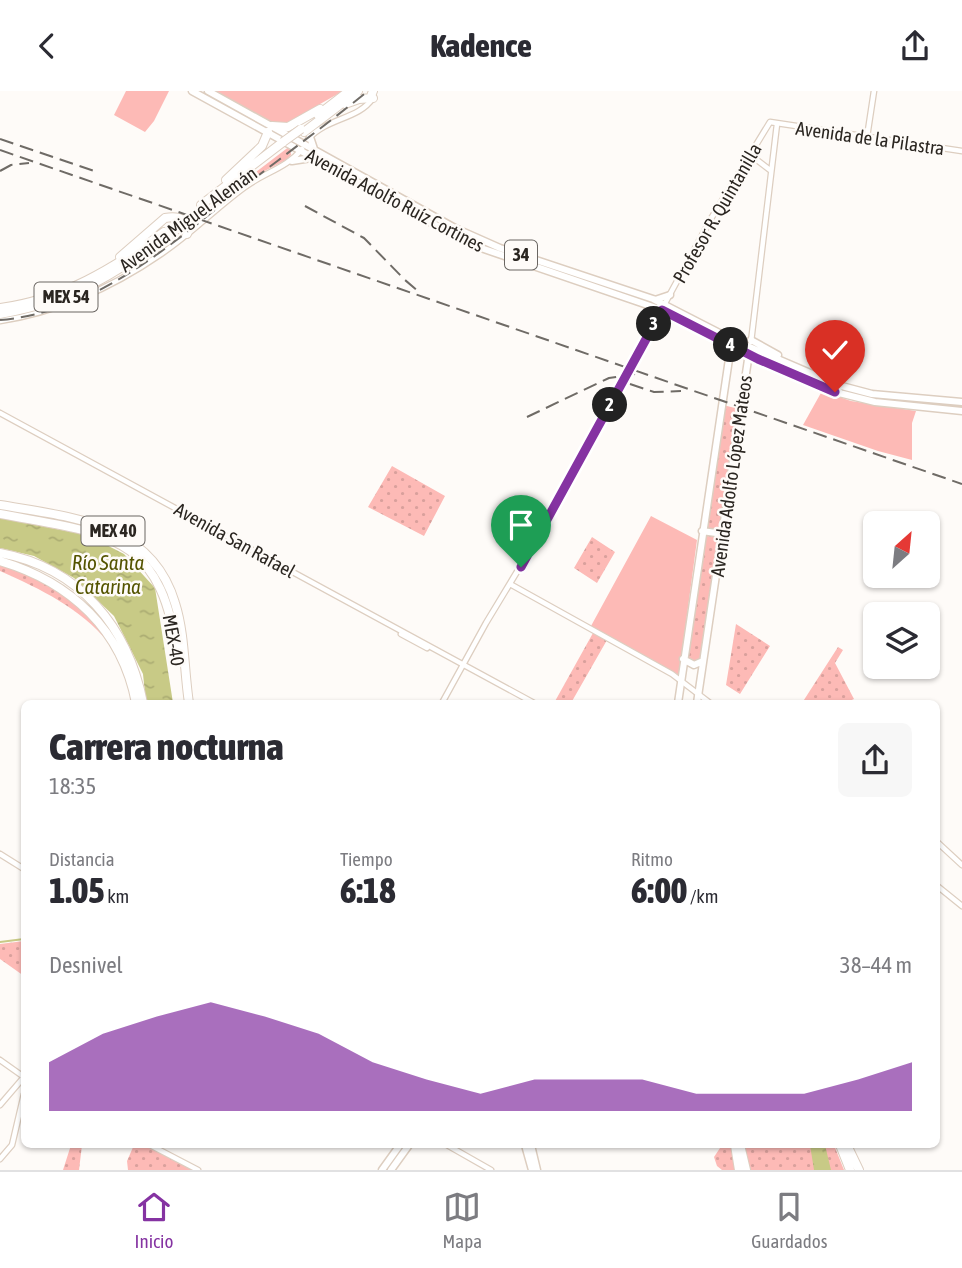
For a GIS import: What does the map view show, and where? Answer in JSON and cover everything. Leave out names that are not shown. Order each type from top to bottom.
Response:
[{"type":"highway","name":"Avenida Miguel Alemán","points":[[203,207],[221,189],[305,133],[349,91]]},
{"type":"highway","name":"Avenida Miguel Alemán","points":[[331,108],[358,91]]},
{"type":"highway","points":[[221,189],[229,177],[262,146],[270,129],[291,125],[317,110],[373,95]]},
{"type":"highway","name":"Avenida Miguel Alemán","points":[[0,314],[41,305],[78,292],[128,265],[288,144]]},
{"type":"highway","points":[[78,285],[131,249],[164,219],[174,217],[184,220],[189,228],[187,234]]},
{"type":"highway","name":"Avenida Miguel Alemán","points":[[0,308],[41,300],[78,285],[124,260],[183,222]]},
{"type":"highway","name":"MEX-40","points":[[0,505],[86,521],[126,538],[151,560],[165,580],[175,603],[186,700]]},
{"type":"highway","name":"MEX-40","points":[[0,515],[88,531],[128,549],[148,569],[162,589],[170,613],[185,700]]},
{"type":"highway","points":[[0,554],[23,559],[50,571],[75,586],[99,607],[125,645],[138,679],[142,700]]},
{"type":"highway","points":[[0,561],[44,579],[88,612],[116,644],[131,678],[135,700]]},
{"type":"highway","points":[[128,694],[131,678]]},
{"type":"highway","points":[[737,1148],[739,1170]]},
{"type":"highway","points":[[738,1148],[746,1170]]},
{"type":"highway","points":[[841,1148],[850,1170]]},
{"type":"highway","points":[[848,1148],[859,1170]]},
{"type":"main road","name":"Avenida Adolfo Ruíz Cortines","points":[[192,91],[270,129],[450,233],[481,248],[663,307],[815,377],[852,390],[962,402]]},
{"type":"main road","name":"Avenida Adolfo Ruíz Cortines","points":[[208,91],[270,129],[288,144],[303,147]]},
{"type":"main road","points":[[291,161],[315,155],[305,133]]},
{"type":"main road","points":[[288,144],[294,153],[291,161]]},
{"type":"main road","name":"Avenida Adolfo Ruíz Cortines","points":[[315,155],[484,241],[653,299],[738,349],[749,347],[778,355],[839,382],[873,390],[923,396],[932,400]]},
{"type":"main road","points":[[653,299],[670,295]]},
{"type":"main road","points":[[722,341],[728,349],[729,359]]},
{"type":"main road","name":"Avenida Adolfo Ruíz Cortines","points":[[749,347],[758,359],[847,395],[962,411]]},
{"type":"main road","name":"Avenida Adolfo López Mateos","points":[[698,700],[743,409],[749,347]]},
{"type":"main road","name":"Avenida Adolfo López Mateos","points":[[678,700],[729,359],[738,349]]},
{"type":"main road","points":[[746,369],[758,359]]},
{"type":"main road","points":[[702,531],[723,534]]},
{"type":"main road","points":[[683,659],[694,665],[704,661]]},
{"type":"main road","points":[[382,1170],[398,1148]]},
{"type":"main road","points":[[391,1170],[407,1148]]},
{"type":"main road","points":[[526,1148],[534,1170]]},
{"type":"main road","points":[[531,1148],[534,1170]]},
{"type":"street","points":[[867,138],[874,91]]},
{"type":"street","points":[[305,133],[361,111],[373,95]]},
{"type":"street","name":"Avenida de la Pilastra","points":[[770,122],[962,151]]},
{"type":"street","name":"Profesor R. Quintanilla","points":[[445,700],[663,307],[770,122]]},
{"type":"street","name":"Avenida Adolfo López Mateos","points":[[749,347],[777,124]]},
{"type":"street","points":[[291,125],[292,132],[298,138],[304,140],[305,133]]},
{"type":"street","points":[[0,321],[31,316],[83,297],[161,255],[246,185],[291,161],[303,147],[305,133]]},
{"type":"street","points":[[750,154],[771,170]]},
{"type":"street","name":"Avenida San Rafael","points":[[0,415],[528,700]]},
{"type":"street","points":[[510,585],[680,679],[706,700]]},
{"type":"street","points":[[940,845],[962,865]]},
{"type":"street","points":[[0,854],[21,867]]},
{"type":"street","points":[[940,888],[962,906]]},
{"type":"street","points":[[0,1060],[21,1075]]},
{"type":"street","points":[[0,1105],[21,1080]]},
{"type":"street","points":[[0,1159],[12,1145],[21,1107]]},
{"type":"street","points":[[156,1148],[198,1170]]},
{"type":"street","points":[[452,1148],[491,1170]]},
{"type":"shaded area","points":[[126,91],[169,91],[154,121],[145,132],[114,115]]},
{"type":"shaded area","points":[[213,91],[343,91],[283,125],[277,125]]},
{"type":"shaded area","points":[[290,146],[291,155],[286,160],[255,176],[207,214],[205,211]]},
{"type":"shaded area","points":[[822,391],[851,401],[916,411],[912,423],[912,460],[803,425]]},
{"type":"shaded area","points":[[723,405],[739,409],[720,532],[705,529]]},
{"type":"shaded area","points":[[392,466],[445,496],[424,536],[368,507]]},
{"type":"shaded area","points":[[651,516],[697,540],[679,675],[591,626]]},
{"type":"shaded area","points":[[704,534],[720,536],[702,657],[693,663],[687,659]]},
{"type":"shaded area","points":[[592,537],[615,552],[597,583],[574,568]]},
{"type":"shaded area","points":[[0,561],[21,568],[88,612],[109,643],[72,609],[0,571]]},
{"type":"shaded area","points":[[736,624],[770,646],[740,694],[726,685]]},
{"type":"shaded area","points":[[593,633],[607,640],[573,700],[556,700]]},
{"type":"shaded area","points":[[838,647],[843,650],[835,663],[854,699],[804,700]]},
{"type":"shaded area","points":[[21,941],[21,974],[0,959],[0,944]]},
{"type":"shaded area","points":[[70,1148],[82,1148],[79,1170],[63,1170]]},
{"type":"shaded area","points":[[133,1148],[153,1148],[195,1170],[128,1170],[127,1161]]},
{"type":"shaded area","points":[[720,1148],[835,1148],[844,1170],[722,1170],[717,1166],[714,1157]]},
{"type":"water","name":"Río Santa Catarina","points":[[0,518],[87,535],[124,554],[155,588],[173,700],[146,700],[143,674],[114,616],[74,578],[34,556],[0,548]]},
{"type":"water","points":[[810,1148],[826,1148],[831,1170],[814,1170]]},
{"type":"waterway","points":[[0,942],[21,939]]},
{"type":"railway","points":[[0,320],[35,314],[68,304],[130,273],[368,91]]},
{"type":"railway","points":[[0,139],[97,172]]},
{"type":"railway","points":[[0,150],[962,484]]},
{"type":"railway","points":[[0,171],[11,165],[29,163]]},
{"type":"railway","points":[[305,206],[364,238],[418,291]]},
{"type":"railway","points":[[527,417],[609,378],[635,374]]},
{"type":"railway","points":[[630,384],[654,392],[681,391]]},
{"type":"route","points":[[521,567],[662,310],[758,359],[835,392]]}]
